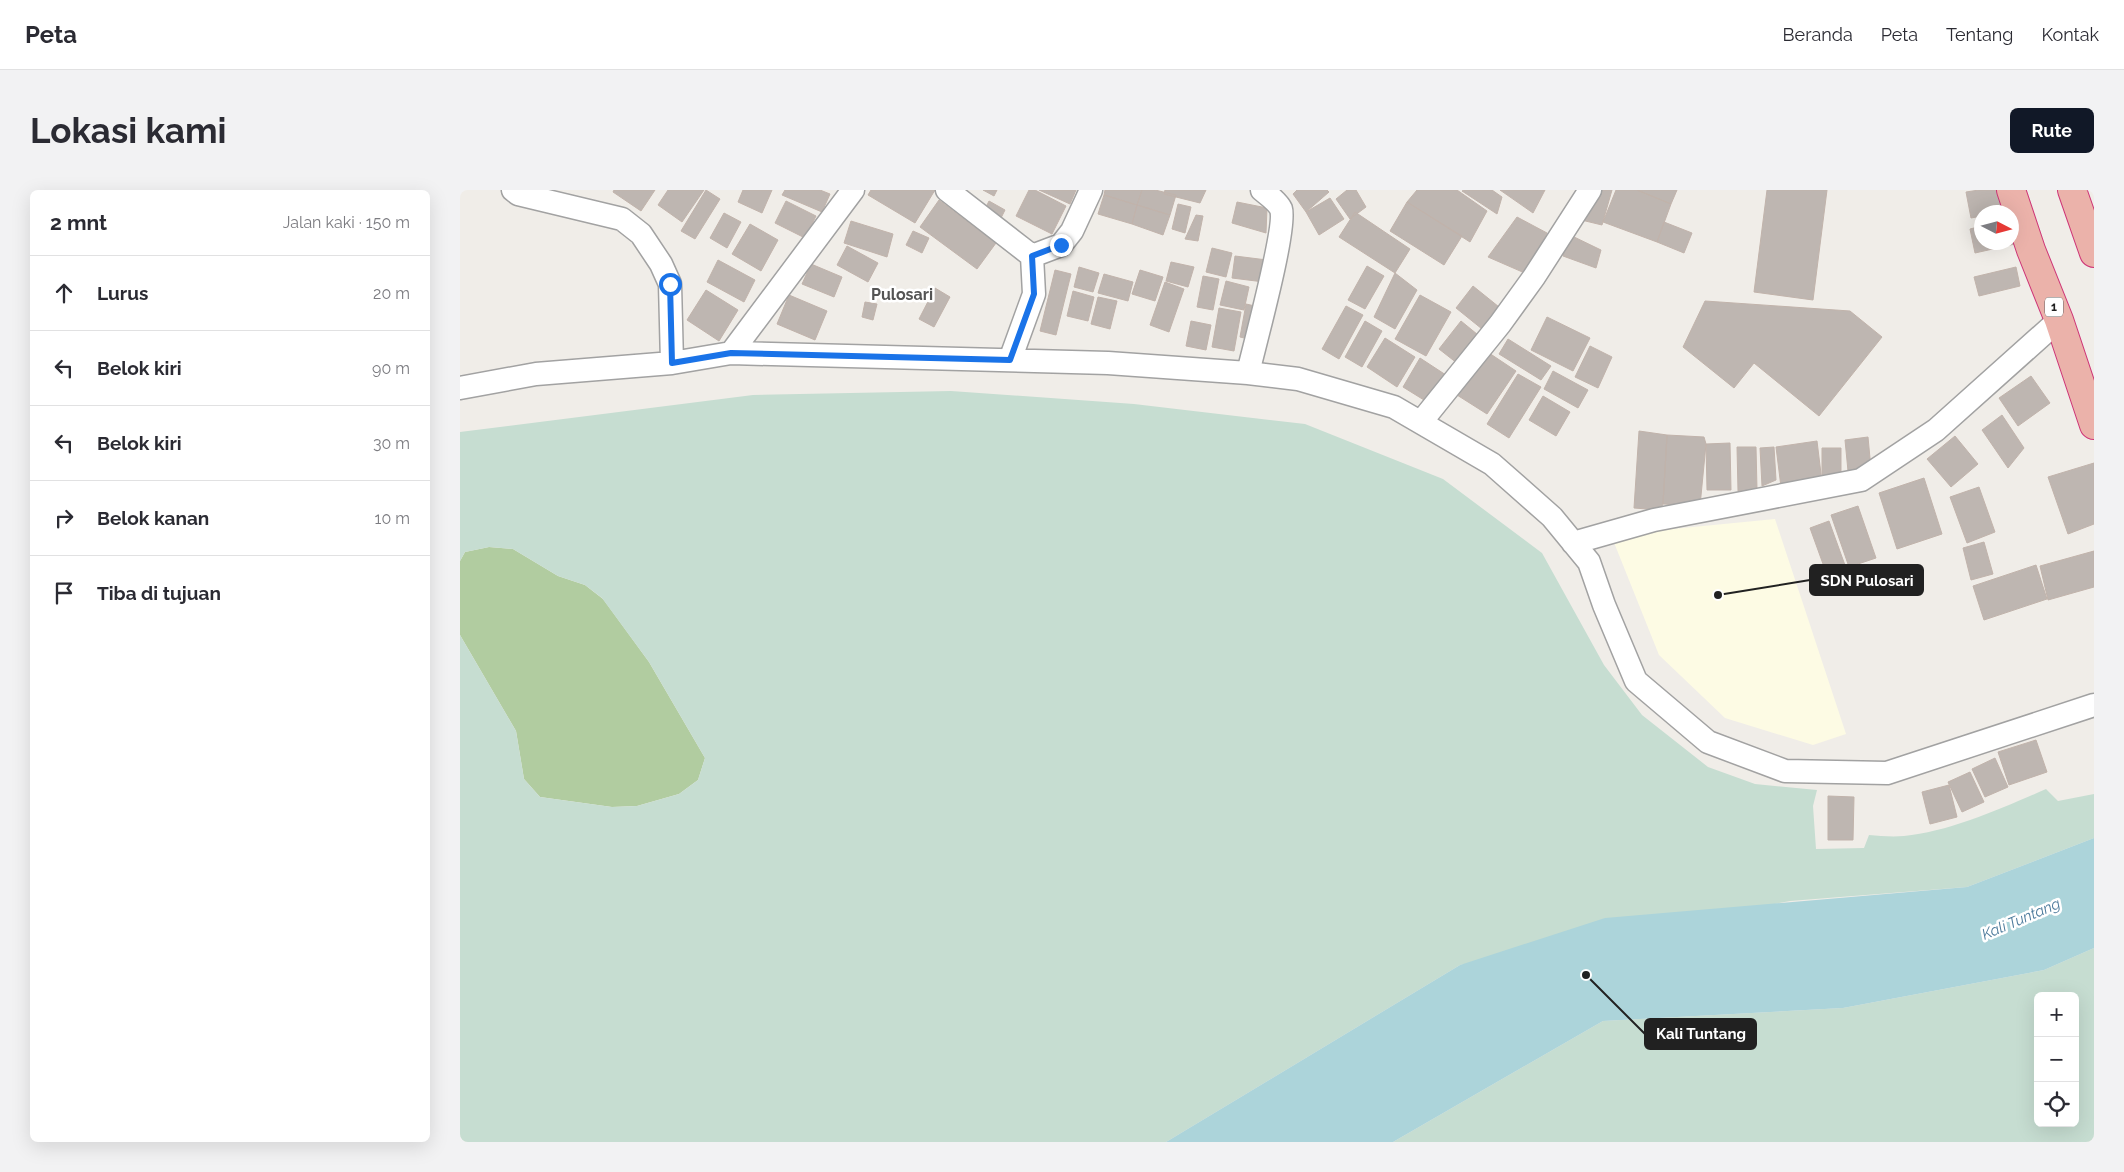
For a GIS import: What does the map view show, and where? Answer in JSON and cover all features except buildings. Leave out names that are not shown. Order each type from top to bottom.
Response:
[{"type":"highway","name":"1","points":[[2011,190],[2031,250],[2059,320],[2094,425]]},
{"type":"highway","points":[[2072,190],[2094,253]]},
{"type":"street","points":[[513,190],[518,194],[622,219],[641,234],[661,264],[670,284],[672,363]]},
{"type":"street","points":[[731,353],[852,190]]},
{"type":"street","points":[[947,190],[1032,256],[1034,294],[1010,360]]},
{"type":"street","points":[[1032,256],[1061,245],[1072,231],[1091,190]]},
{"type":"street","points":[[1248,373],[1277,250],[1282,215],[1278,205],[1262,190]]},
{"type":"street","points":[[1422,422],[1500,324],[1534,277],[1590,190]]},
{"type":"street","points":[[1573,543],[1654,520],[1861,480],[1936,430],[2059,320]]},
{"type":"street","points":[[460,388],[536,374],[672,363],[731,353],[1108,363],[1248,373],[1298,379],[1394,407],[1422,422],[1492,464],[1552,516],[1589,562],[1604,605],[1636,681],[1708,742],[1785,771],[1887,773],[2094,705]]},
{"type":"shaded area","points":[[1775,519],[1846,734],[1813,745],[1725,718],[1659,655],[1611,535]]},
{"type":"green space","points":[[951,391],[1134,404],[1305,424],[1443,479],[1542,553],[1604,665],[1642,715],[1708,767],[1755,784],[1817,790],[1813,806],[1816,849],[1864,848],[1869,835],[1904,836],[1939,830],[1976,818],[2046,789],[2058,801],[2094,794],[2094,838],[1967,887],[1790,901],[1460,965],[1166,1142],[460,1142],[460,635],[516,731],[524,779],[540,797],[612,807],[637,806],[679,794],[698,780],[705,758],[649,662],[602,598],[585,585],[558,576],[513,549],[489,547],[465,552],[460,561],[460,432],[753,395]]},
{"type":"green space","points":[[489,547],[513,549],[558,576],[585,585],[603,599],[649,662],[705,758],[698,780],[679,794],[637,806],[612,807],[540,797],[524,779],[516,731],[460,635],[460,561],[465,552]]},
{"type":"green space","points":[[2094,948],[2094,1142],[1393,1142],[1603,1021],[1843,1008],[2044,970]]},
{"type":"water","points":[[2094,838],[2094,948],[2044,970],[1843,1008],[1603,1021],[1393,1142],[1166,1142],[1460,965],[1605,918],[1967,887]]},
{"type":"place","name":"SDN Pulosari","points":[[1718,595]]},
{"type":"place","name":"Kali Tuntang","points":[[1586,975]]},
{"type":"district","name":"Pulosari","points":[[902,294]]},
{"type":"route","points":[[670,284],[672,363],[731,353],[1010,360],[1034,294],[1032,256],[1061,245]]}]
